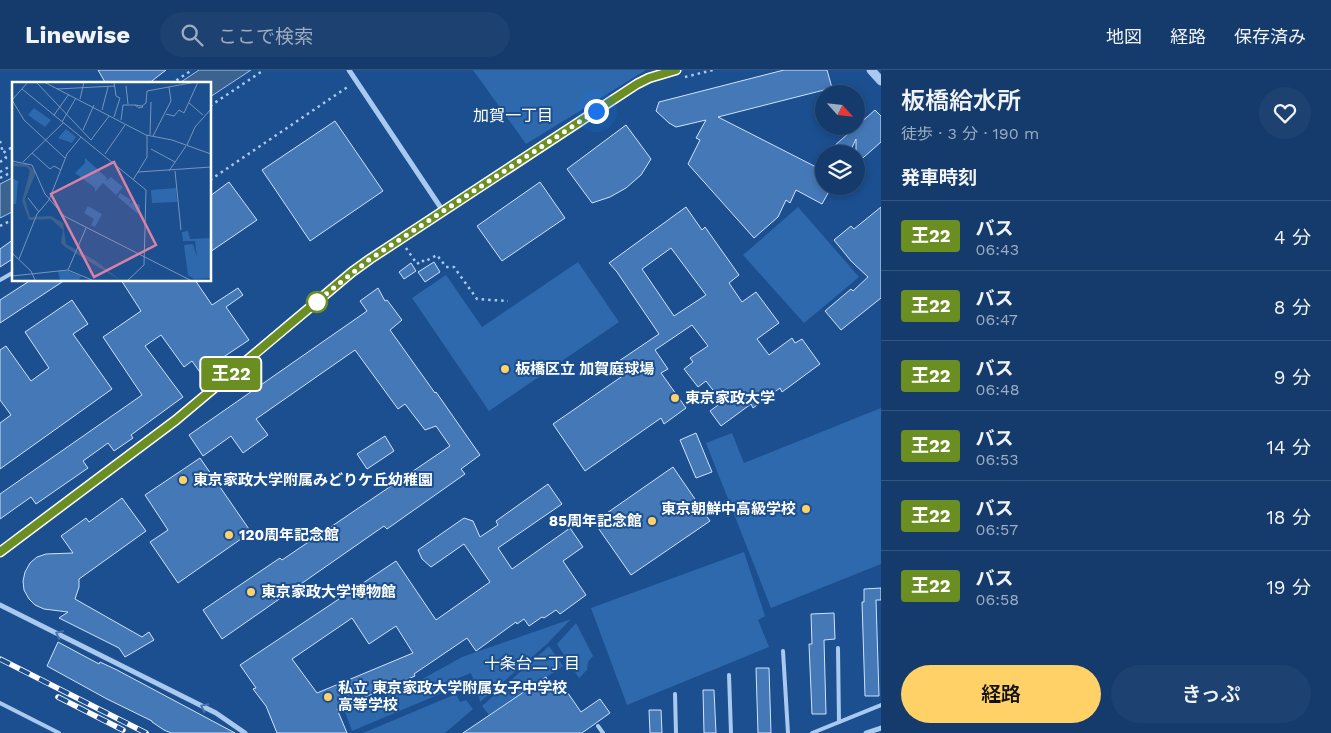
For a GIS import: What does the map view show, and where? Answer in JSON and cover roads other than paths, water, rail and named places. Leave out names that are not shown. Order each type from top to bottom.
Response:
[{"type":"street","points":[[349,70],[443,211]]},
{"type":"street","points":[[0,552],[176,420],[352,272],[637,84],[649,78],[677,70]]},
{"type":"street","points":[[871,70],[881,82]]},
{"type":"street","points":[[0,605],[216,713],[245,733]]},
{"type":"street","points":[[866,733],[881,728]]},
{"type":"lane","points":[[0,280],[12,273]]},
{"type":"lane","points":[[838,648],[840,722]]},
{"type":"lane","points":[[783,651],[788,733]]},
{"type":"lane","points":[[729,675],[731,733]]},
{"type":"lane","points":[[675,694],[676,733]]},
{"type":"lane","points":[[0,703],[60,733]]},
{"type":"lane","points":[[812,733],[881,705]]},
{"type":"lane","points":[[598,726],[603,733]]},
{"type":"railway","points":[[0,659],[146,733]]},
{"type":"railway","points":[[58,697],[123,730]]},
{"type":"place","name":"板橋区立 加賀庭球場","points":[[505,369]]},
{"type":"place","name":"東京家政大学","points":[[675,398]]},
{"type":"place","name":"東京家政大学附属みどりケ丘幼稚園","points":[[183,480]]},
{"type":"place","name":"東京朝鮮中高級学校","points":[[806,509]]},
{"type":"place","name":"85周年記念館","points":[[652,521]]},
{"type":"place","name":"120周年記念館","points":[[229,535]]},
{"type":"place","name":"東京家政大学博物館","points":[[251,592]]},
{"type":"place","name":"私立 東京家政大学附属女子中学校 高等学校","points":[[328,697]]},
{"type":"district","name":"加賀一丁目","points":[[513,115]]},
{"type":"district","name":"十条台二丁目","points":[[532,663]]}]
